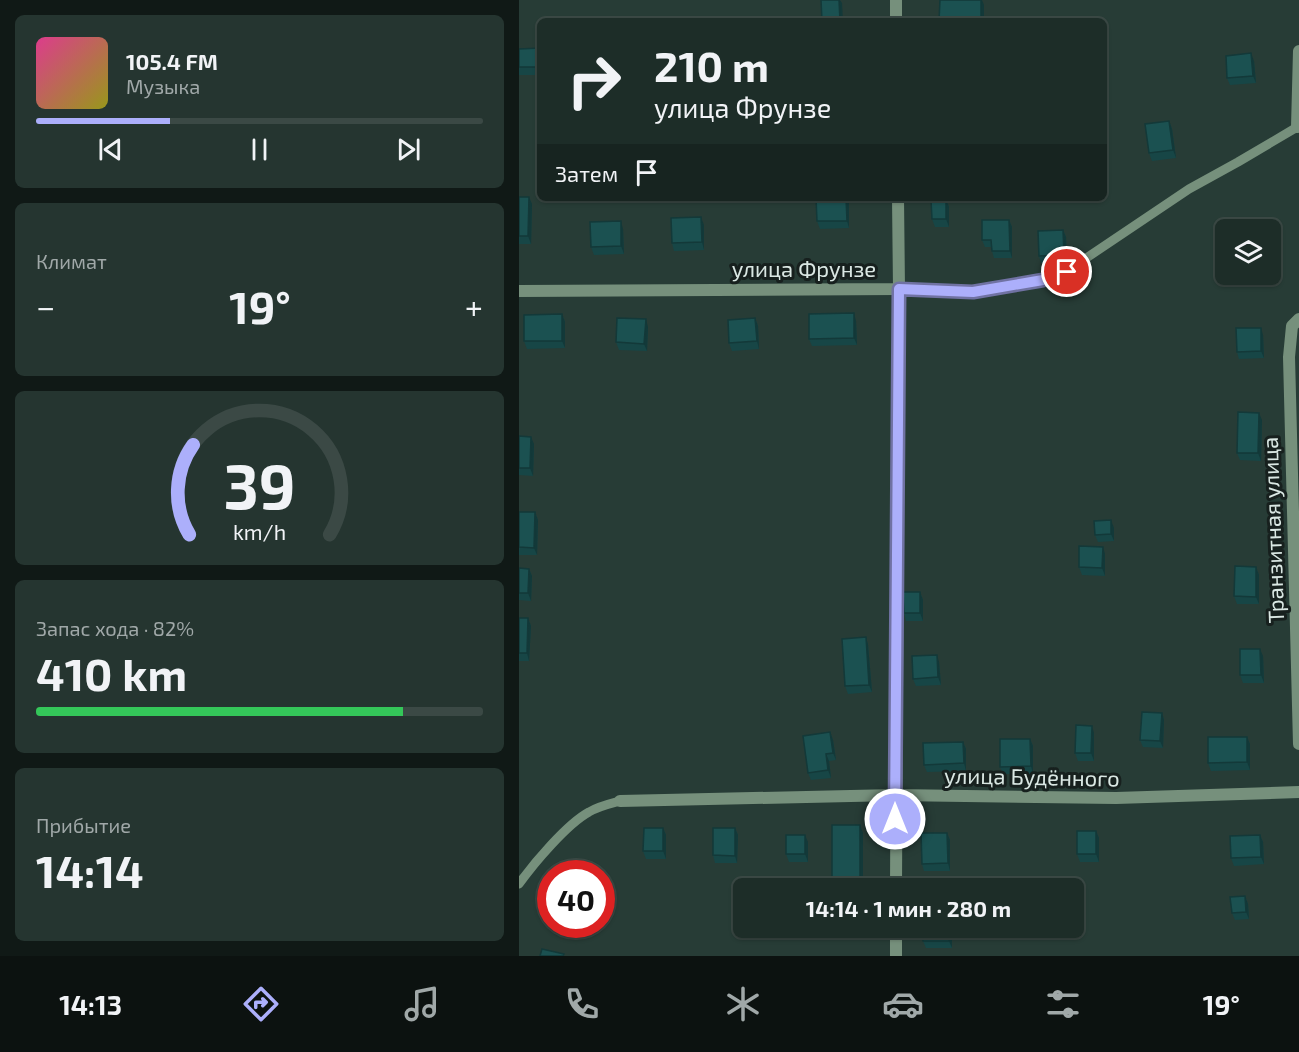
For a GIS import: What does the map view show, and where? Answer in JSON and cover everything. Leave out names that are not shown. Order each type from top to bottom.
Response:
[{"type":"street","points":[[896,0],[896,18]]},
{"type":"street","points":[[1298,126],[1299,51]]},
{"type":"street","points":[[896,878],[898,201]]},
{"type":"street","name":"улица Фрунзе","points":[[519,291],[899,289]]},
{"type":"street","name":"Транзитная улица","points":[[1299,319],[1292,326],[1289,357],[1299,744]]},
{"type":"street","name":"улица Будённого","points":[[620,801],[895,795],[1116,798],[1299,792]]},
{"type":"street","points":[[896,938],[896,956]]},
{"type":"lane","name":"улица Фрунзе","points":[[899,289],[973,292],[1043,280],[1067,272],[1189,189],[1298,126]]},
{"type":"lane","points":[[519,884],[533,865],[574,823],[587,813],[620,801]]},
{"type":"building","points":[[821,0],[839,0],[840,18],[822,18]]},
{"type":"building","points":[[940,0],[981,0],[981,18],[939,18]]},
{"type":"building","points":[[537,48],[537,67],[519,67],[519,49]]},
{"type":"building","points":[[1251,53],[1253,76],[1227,78],[1226,56]]},
{"type":"building","points":[[1169,121],[1173,150],[1149,153],[1145,124]]},
{"type":"building","points":[[519,197],[529,197],[528,236],[519,236]]},
{"type":"building","points":[[816,201],[846,201],[847,221],[817,221]]},
{"type":"building","points":[[931,201],[946,201],[946,219],[932,219]]},
{"type":"building","points":[[701,217],[702,242],[672,243],[671,218]]},
{"type":"building","points":[[982,220],[1009,220],[1010,251],[992,251],[991,240],[982,240]]},
{"type":"building","points":[[621,221],[621,246],[591,247],[590,222]]},
{"type":"building","points":[[1063,230],[1064,255],[1039,256],[1038,231]]},
{"type":"building","points":[[854,313],[854,338],[809,339],[809,314]]},
{"type":"building","points":[[562,314],[562,341],[524,341],[524,315]]},
{"type":"building","points":[[617,318],[646,319],[644,344],[616,342]]},
{"type":"building","points":[[755,318],[757,341],[729,343],[728,320]]},
{"type":"building","points":[[1236,328],[1261,328],[1261,351],[1237,352]]},
{"type":"building","points":[[1238,412],[1259,413],[1258,453],[1237,453]]},
{"type":"building","points":[[519,436],[531,437],[530,468],[519,468]]},
{"type":"building","points":[[519,512],[535,512],[534,548],[519,547]]},
{"type":"building","points":[[1111,520],[1111,534],[1095,535],[1094,521]]},
{"type":"building","points":[[1079,546],[1103,547],[1102,568],[1079,567]]},
{"type":"building","points":[[1235,566],[1256,567],[1256,597],[1234,596]]},
{"type":"building","points":[[519,568],[529,569],[528,593],[519,593]]},
{"type":"building","points":[[903,592],[920,592],[920,613],[904,613]]},
{"type":"building","points":[[519,618],[528,618],[527,653],[519,653]]},
{"type":"building","points":[[866,637],[869,685],[845,686],[842,639]]},
{"type":"building","points":[[1240,649],[1260,649],[1261,675],[1240,675]]},
{"type":"building","points":[[937,655],[938,677],[913,679],[912,656]]},
{"type":"building","points":[[1142,712],[1162,713],[1160,741],[1140,740]]},
{"type":"building","points":[[1076,725],[1092,726],[1091,753],[1075,753]]},
{"type":"building","points":[[830,732],[833,753],[826,754],[828,770],[808,773],[803,736]]},
{"type":"building","points":[[1208,737],[1247,737],[1247,762],[1208,763]]},
{"type":"building","points":[[1000,739],[1030,739],[1031,766],[1000,767]]},
{"type":"building","points":[[963,742],[964,763],[924,765],[923,743]]},
{"type":"building","points":[[832,825],[860,825],[860,878],[832,878]]},
{"type":"building","points":[[644,828],[663,828],[663,851],[643,851]]},
{"type":"building","points":[[713,828],[735,828],[735,856],[713,855]]},
{"type":"building","points":[[1077,831],[1096,831],[1096,854],[1077,854]]},
{"type":"building","points":[[921,833],[947,833],[948,863],[922,864]]},
{"type":"building","points":[[786,835],[805,835],[805,854],[786,854]]},
{"type":"building","points":[[1260,835],[1261,857],[1231,858],[1230,836]]},
{"type":"building","points":[[1245,896],[1246,912],[1232,913],[1230,897]]},
{"type":"building","points":[[923,938],[949,938],[949,941],[923,941]]},
{"type":"building","points":[[542,949],[564,954],[563,956],[540,956]]},
{"type":"route","points":[[895,819],[899,289],[973,292],[1043,280],[1067,272]]}]
